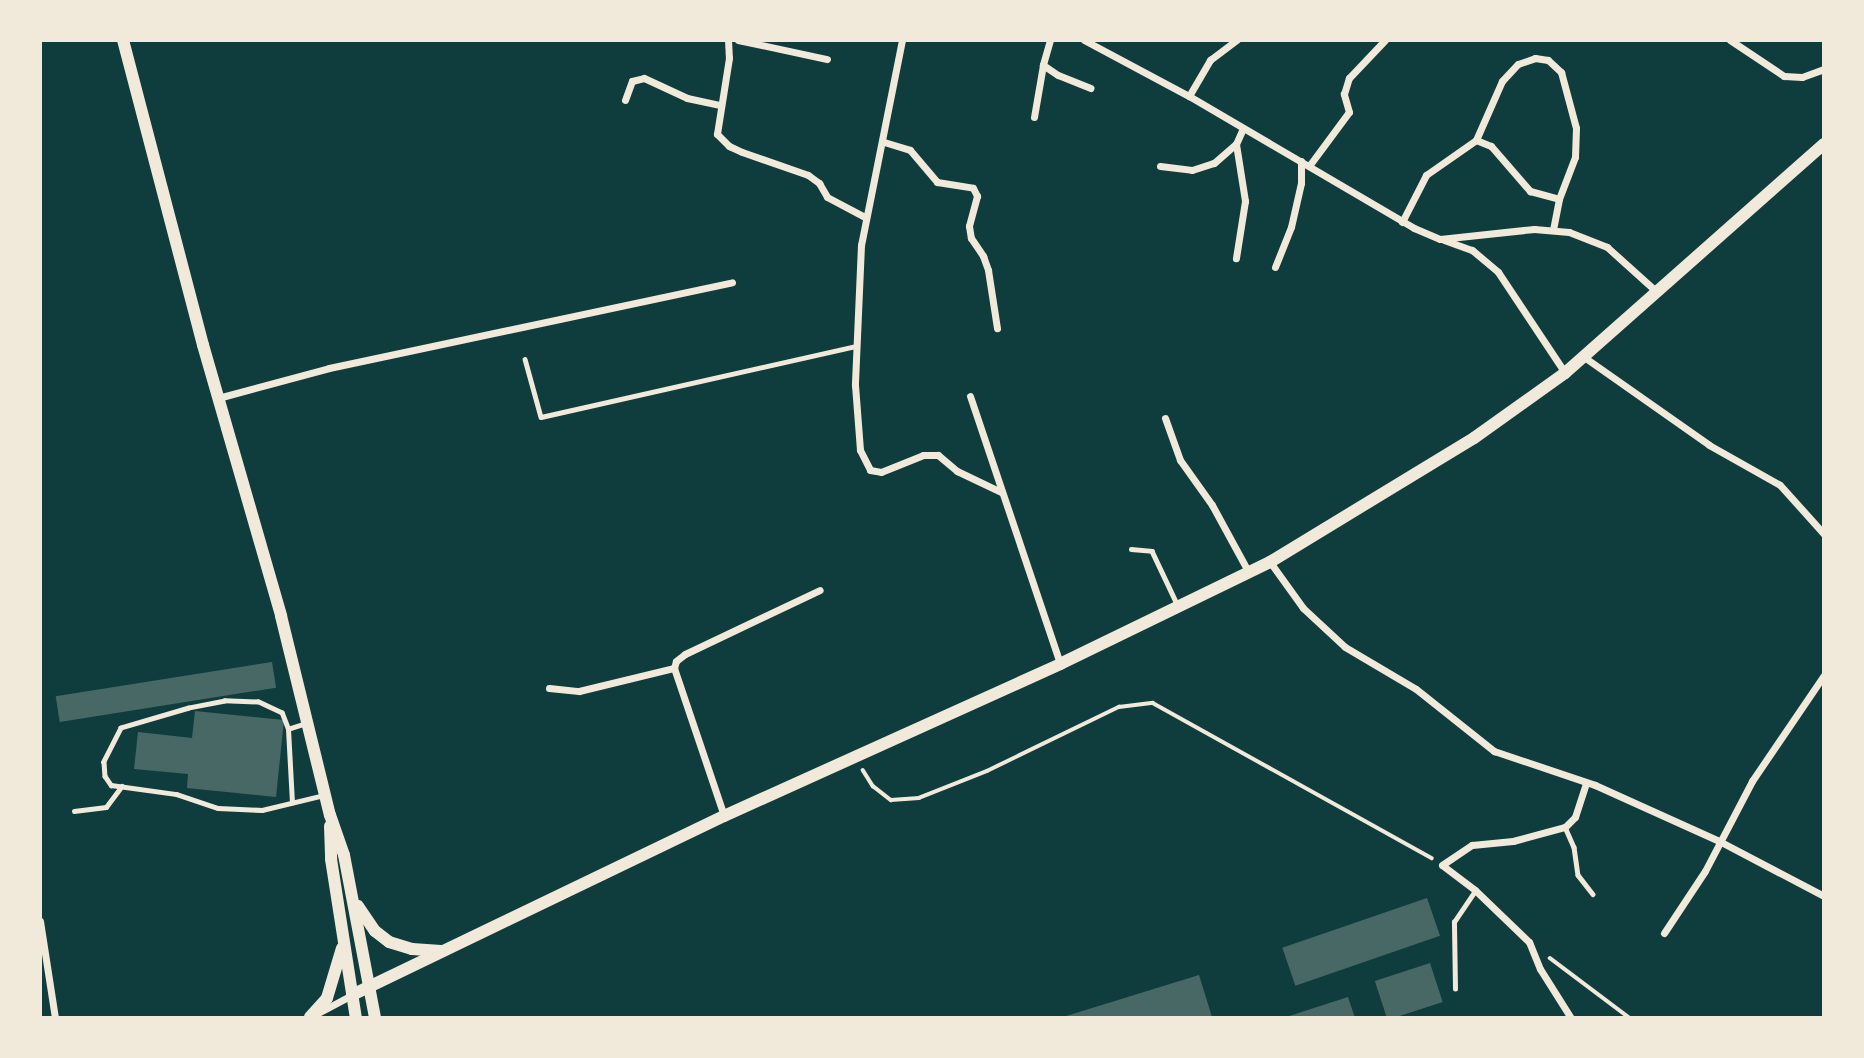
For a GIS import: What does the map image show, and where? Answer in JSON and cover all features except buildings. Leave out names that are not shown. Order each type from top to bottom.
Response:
[{"type":"main road","points":[[124,40],[218,398],[281,616],[330,816],[344,855],[375,1018]]},
{"type":"main road","points":[[352,995],[724,816],[1060,664],[1250,574],[1474,438],[1564,373],[1824,144]]},
{"type":"main road","points":[[330,816],[331,859],[356,1018]]},
{"type":"main road","points":[[352,893],[375,931],[389,942],[412,949],[441,951]]},
{"type":"main road","points":[[310,1017],[327,998],[343,941]]},
{"type":"street","points":[[728,40],[729,58],[717,134],[729,146],[808,175],[819,183],[827,197],[865,217]]},
{"type":"street","points":[[738,40],[827,59]]},
{"type":"street","points":[[902,40],[884,142],[865,217],[858,283],[855,385],[860,450],[870,470],[881,472],[923,455],[938,456],[957,471],[1000,492]]},
{"type":"street","points":[[1034,117],[1050,40]]},
{"type":"street","points":[[1084,40],[1189,96],[1402,222],[1472,250],[1498,272],[1564,373]]},
{"type":"street","points":[[1189,96],[1210,60],[1237,40]]},
{"type":"street","points":[[1275,267],[1291,227],[1305,163],[1349,112],[1345,94],[1349,78],[1385,40]]},
{"type":"street","points":[[1730,40],[1784,76],[1802,77],[1824,69]]},
{"type":"street","points":[[1402,222],[1426,176],[1476,140],[1502,81],[1518,64],[1535,58],[1548,60],[1561,72],[1576,128],[1575,157],[1559,199],[1553,229]]},
{"type":"street","points":[[1043,65],[1058,75],[1091,88]]},
{"type":"street","points":[[625,100],[632,81],[644,78],[687,98],[720,105]]},
{"type":"street","points":[[1160,166],[1192,170],[1214,163],[1236,144],[1243,128]]},
{"type":"street","points":[[1476,140],[1490,146],[1530,191],[1559,199]]},
{"type":"street","points":[[884,142],[910,150],[937,182],[973,188],[977,196],[969,226],[971,237],[984,256],[988,270],[997,328]]},
{"type":"street","points":[[1236,144],[1245,201],[1237,258]]},
{"type":"street","points":[[1440,239],[1553,229],[1607,247],[1657,292]]},
{"type":"street","points":[[218,398],[329,368],[732,282]]},
{"type":"street","points":[[1584,357],[1709,445],[1780,485],[1824,534]]},
{"type":"street","points":[[971,396],[1000,492],[1060,664]]},
{"type":"street","points":[[1166,418],[1181,460],[1212,505],[1250,574]]},
{"type":"street","points":[[1270,562],[1303,608],[1345,647],[1416,689],[1494,751],[1586,783],[1721,842],[1824,896]]},
{"type":"street","points":[[724,816],[674,668],[676,661],[685,654],[820,590]]},
{"type":"street","points":[[550,688],[579,691],[674,668]]},
{"type":"street","points":[[1664,933],[1721,842],[1752,781],[1824,675]]},
{"type":"street","points":[[1572,1018],[1541,969],[1528,942],[1475,890],[1442,864],[1472,845],[1513,841],[1565,827],[1575,817],[1586,783]]},
{"type":"street","points":[[40,921],[55,1018]]},
{"type":"street","points":[[310,1017],[352,995]]},
{"type":"lane","points":[[525,359],[541,417],[856,346]]},
{"type":"lane","points":[[1131,550],[1152,551],[1179,608]]},
{"type":"lane","points":[[292,803],[288,729],[282,713],[258,702],[225,701],[189,708],[121,728],[104,762],[105,776],[111,785],[176,794],[218,808],[262,810],[292,803],[325,794]]},
{"type":"lane","points":[[288,729],[308,723]]},
{"type":"lane","points":[[74,811],[106,807],[122,785]]},
{"type":"lane","points":[[1565,827],[1574,847],[1578,875],[1593,894]]},
{"type":"lane","points":[[1455,989],[1454,922],[1475,890]]},
{"type":"path","points":[[854,757],[873,786],[891,800],[919,798],[987,771],[1119,707],[1153,703],[1442,864]]},
{"type":"path","points":[[1528,942],[1630,1018]]}]
